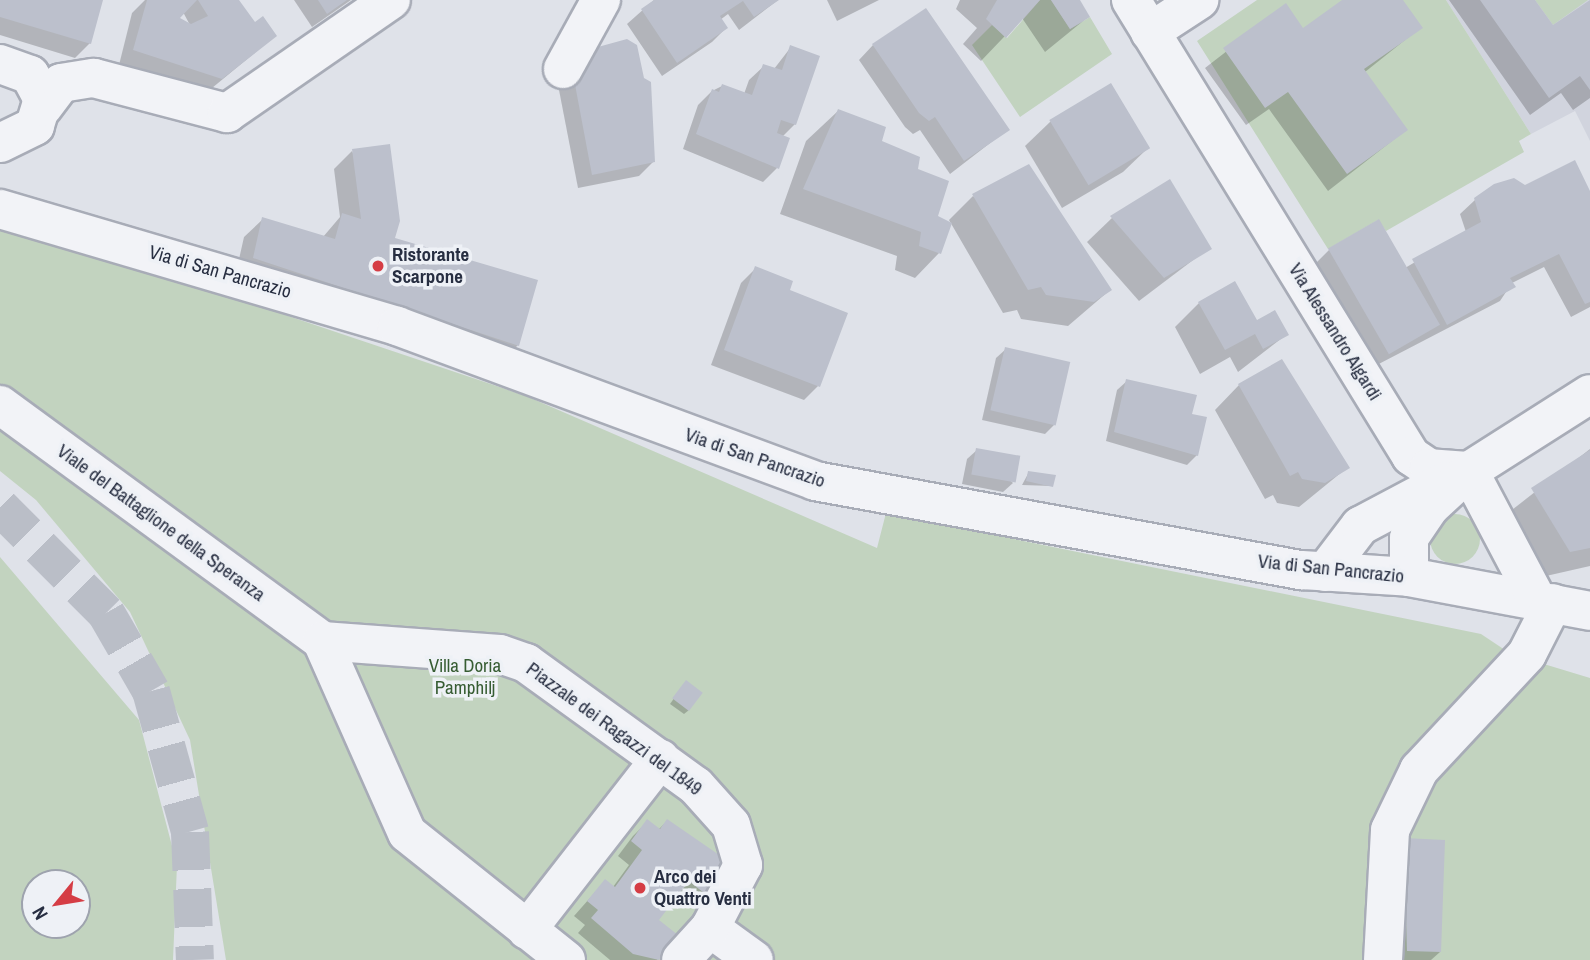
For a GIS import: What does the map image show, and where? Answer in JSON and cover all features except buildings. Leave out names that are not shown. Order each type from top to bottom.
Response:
[{"type":"street","points":[[0,143],[30,130],[61,83],[94,78],[226,113],[391,0]]},
{"type":"street","points":[[563,69],[601,0]]},
{"type":"street","name":"Via Alessandro Algardi","points":[[1131,0],[1411,456],[1429,468],[1469,471]]},
{"type":"street","points":[[1150,32],[1199,0]]},
{"type":"street","points":[[0,64],[30,75],[43,107]]},
{"type":"street","name":"Via di San Pancrazio","points":[[0,209],[397,326],[815,481],[1325,572],[1409,577],[1590,611]]},
{"type":"street","points":[[1325,572],[1360,526],[1469,471],[1590,394]]},
{"type":"street","name":"Viale del Battaglione della Speranza","points":[[0,405],[322,640]]},
{"type":"street","points":[[1409,577],[1410,532],[1469,471]]},
{"type":"street","points":[[1383,960],[1390,830],[1419,770],[1527,654],[1545,601],[1469,471]]},
{"type":"street","points":[[1545,601],[1590,588]]},
{"type":"street","points":[[322,640],[407,833],[566,960]]},
{"type":"street","name":"Piazzale dei Ragazzi del 1849","points":[[322,640],[500,654],[526,663],[660,759],[721,810],[738,845],[740,877],[710,928],[681,960]]},
{"type":"street","points":[[527,930],[660,759]]},
{"type":"street","points":[[710,928],[754,960]]},
{"type":"shaded area","points":[[1446,0],[1590,0],[1590,141],[1575,111],[1531,134]]},
{"type":"green space","points":[[1040,0],[1051,0],[1070,29],[1090,17],[1112,54],[1020,117],[972,45],[992,25],[1007,38]]},
{"type":"green space","points":[[1257,0],[1446,0],[1531,134],[1519,141],[1524,152],[1386,231],[1378,220],[1328,249],[1197,41]]},
{"type":"green space","points":[[1535,0],[1588,0],[1553,25]]},
{"type":"green space","name":"Villa Doria Pamphilj","points":[[0,227],[83,247],[526,396],[877,548],[886,513],[1481,634],[1511,654],[1590,678],[1590,960],[226,960],[190,740],[130,612],[36,500],[0,471]]},
{"type":"green space","points":[[1455,514],[1473,521],[1480,539],[1473,557],[1455,564],[1437,557],[1430,539],[1437,521]]},
{"type":"green space","points":[[0,557],[139,720],[177,865],[173,960],[0,960]]},
{"type":"tunnel","points":[[0,507],[106,613],[151,691],[190,832],[195,960]]},
{"type":"place","name":"Ristorante Scarpone","points":[[378,266]]},
{"type":"place","name":"Arco dei Quattro Venti","points":[[640,888]]}]
